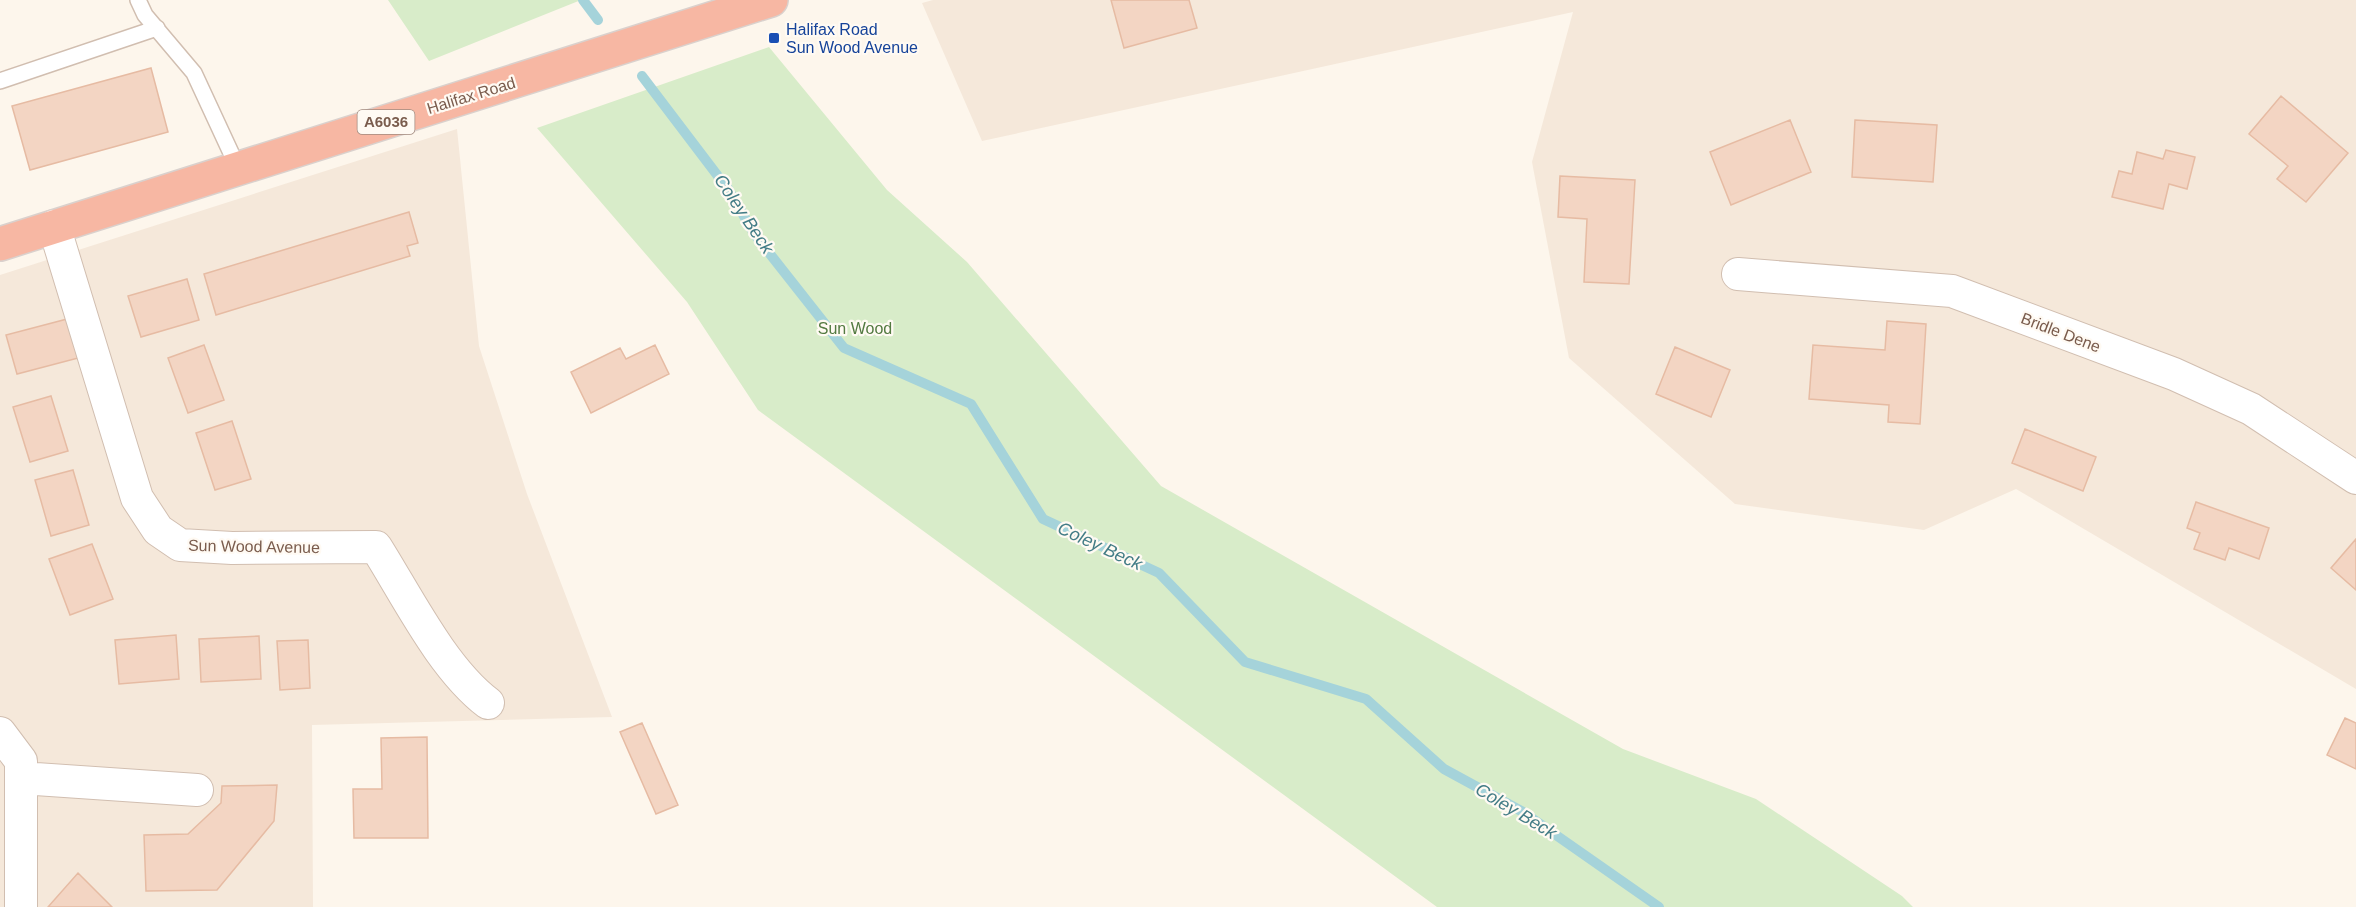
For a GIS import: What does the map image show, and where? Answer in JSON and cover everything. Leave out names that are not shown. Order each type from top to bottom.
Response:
[{"type":"highway","name":"Halifax Road","points":[[0,244],[771,0]]},
{"type":"street","name":"Sun Wood Avenue","points":[[54,226],[137,498],[158,530],[180,545],[231,548],[376,547],[450,665],[488,703]]},
{"type":"street","name":"Bridle Dene","points":[[1738,274],[1952,291],[2174,374],[2251,409],[2356,478]]},
{"type":"street","points":[[0,734],[21,761],[21,907]]},
{"type":"street","points":[[21,778],[196,790]]},
{"type":"lane","points":[[138,0],[145,15],[194,73],[237,168]]},
{"type":"lane","points":[[0,81],[157,28]]},
{"type":"shaded area","points":[[933,0],[2356,0],[2356,689],[2016,489],[1924,530],[1735,504],[1569,358],[1532,162],[1573,12],[982,141],[922,3]]},
{"type":"shaded area","points":[[457,129],[479,346],[527,494],[612,717],[312,725],[313,907],[0,907],[0,275]]},
{"type":"green space","points":[[388,0],[581,0],[429,61]]},
{"type":"green space","name":"Sun Wood","points":[[769,47],[887,190],[967,262],[1161,486],[1623,749],[1756,799],[1902,896],[1913,907],[1437,907],[758,410],[687,302],[537,128]]},
{"type":"building","points":[[1111,0],[1189,0],[1197,28],[1124,48]]},
{"type":"building","points":[[151,68],[168,132],[30,170],[12,106]]},
{"type":"building","points":[[2281,96],[2348,153],[2306,202],[2277,179],[2288,166],[2249,134]]},
{"type":"building","points":[[1790,120],[1811,172],[1731,205],[1710,152]]},
{"type":"building","points":[[1855,120],[1937,125],[1933,182],[1852,177]]},
{"type":"building","points":[[2166,150],[2195,157],[2187,189],[2169,184],[2163,209],[2112,197],[2119,171],[2132,174],[2137,152],[2163,159]]},
{"type":"building","points":[[1560,176],[1635,180],[1629,284],[1584,282],[1587,219],[1558,217]]},
{"type":"building","points":[[409,212],[418,243],[407,246],[410,256],[216,315],[204,274]]},
{"type":"building","points":[[187,279],[199,320],[141,337],[128,296]]},
{"type":"building","points":[[71,318],[82,357],[17,374],[6,335]]},
{"type":"building","points":[[1887,321],[1926,324],[1920,424],[1888,422],[1889,405],[1809,399],[1813,345],[1885,350]]},
{"type":"building","points":[[204,345],[224,400],[188,413],[168,358]]},
{"type":"building","points":[[655,345],[669,374],[591,413],[571,372],[620,348],[626,359]]},
{"type":"building","points":[[1675,347],[1730,370],[1711,417],[1656,394]]},
{"type":"building","points":[[51,396],[68,451],[30,462],[13,407]]},
{"type":"building","points":[[232,421],[251,479],[215,490],[196,433]]},
{"type":"building","points":[[2025,429],[2096,457],[2083,491],[2012,463]]},
{"type":"building","points":[[73,470],[89,525],[51,536],[35,480]]},
{"type":"building","points":[[2196,502],[2269,528],[2259,559],[2229,548],[2225,560],[2194,549],[2200,533],[2187,528]]},
{"type":"building","points":[[2356,539],[2356,590],[2331,568]]},
{"type":"building","points":[[92,544],[113,599],[70,615],[49,559]]},
{"type":"building","points":[[176,635],[179,679],[119,684],[115,640]]},
{"type":"building","points":[[259,636],[261,679],[201,682],[199,639]]},
{"type":"building","points":[[308,640],[310,688],[280,690],[277,641]]},
{"type":"building","points":[[2345,718],[2356,723],[2356,769],[2327,755]]},
{"type":"building","points":[[642,723],[678,805],[656,814],[620,732]]},
{"type":"building","points":[[427,737],[428,838],[354,838],[353,789],[382,789],[381,738]]},
{"type":"building","points":[[277,785],[274,821],[217,890],[146,891],[144,835],[188,834],[221,803],[222,786]]},
{"type":"building","points":[[78,873],[112,907],[48,907]]},
{"type":"waterway","name":"Coley Beck","points":[[583,0],[598,20]]},
{"type":"waterway","name":"Coley Beck","points":[[642,76],[727,188]]},
{"type":"waterway","name":"Coley Beck","points":[[724,182],[755,235],[844,348],[971,404],[1043,519],[1159,573],[1245,662],[1366,699],[1444,769],[1523,812],[1659,907]]},
{"type":"place","name":"Halifax Road Sun Wood Avenue","points":[[774,38]]}]
